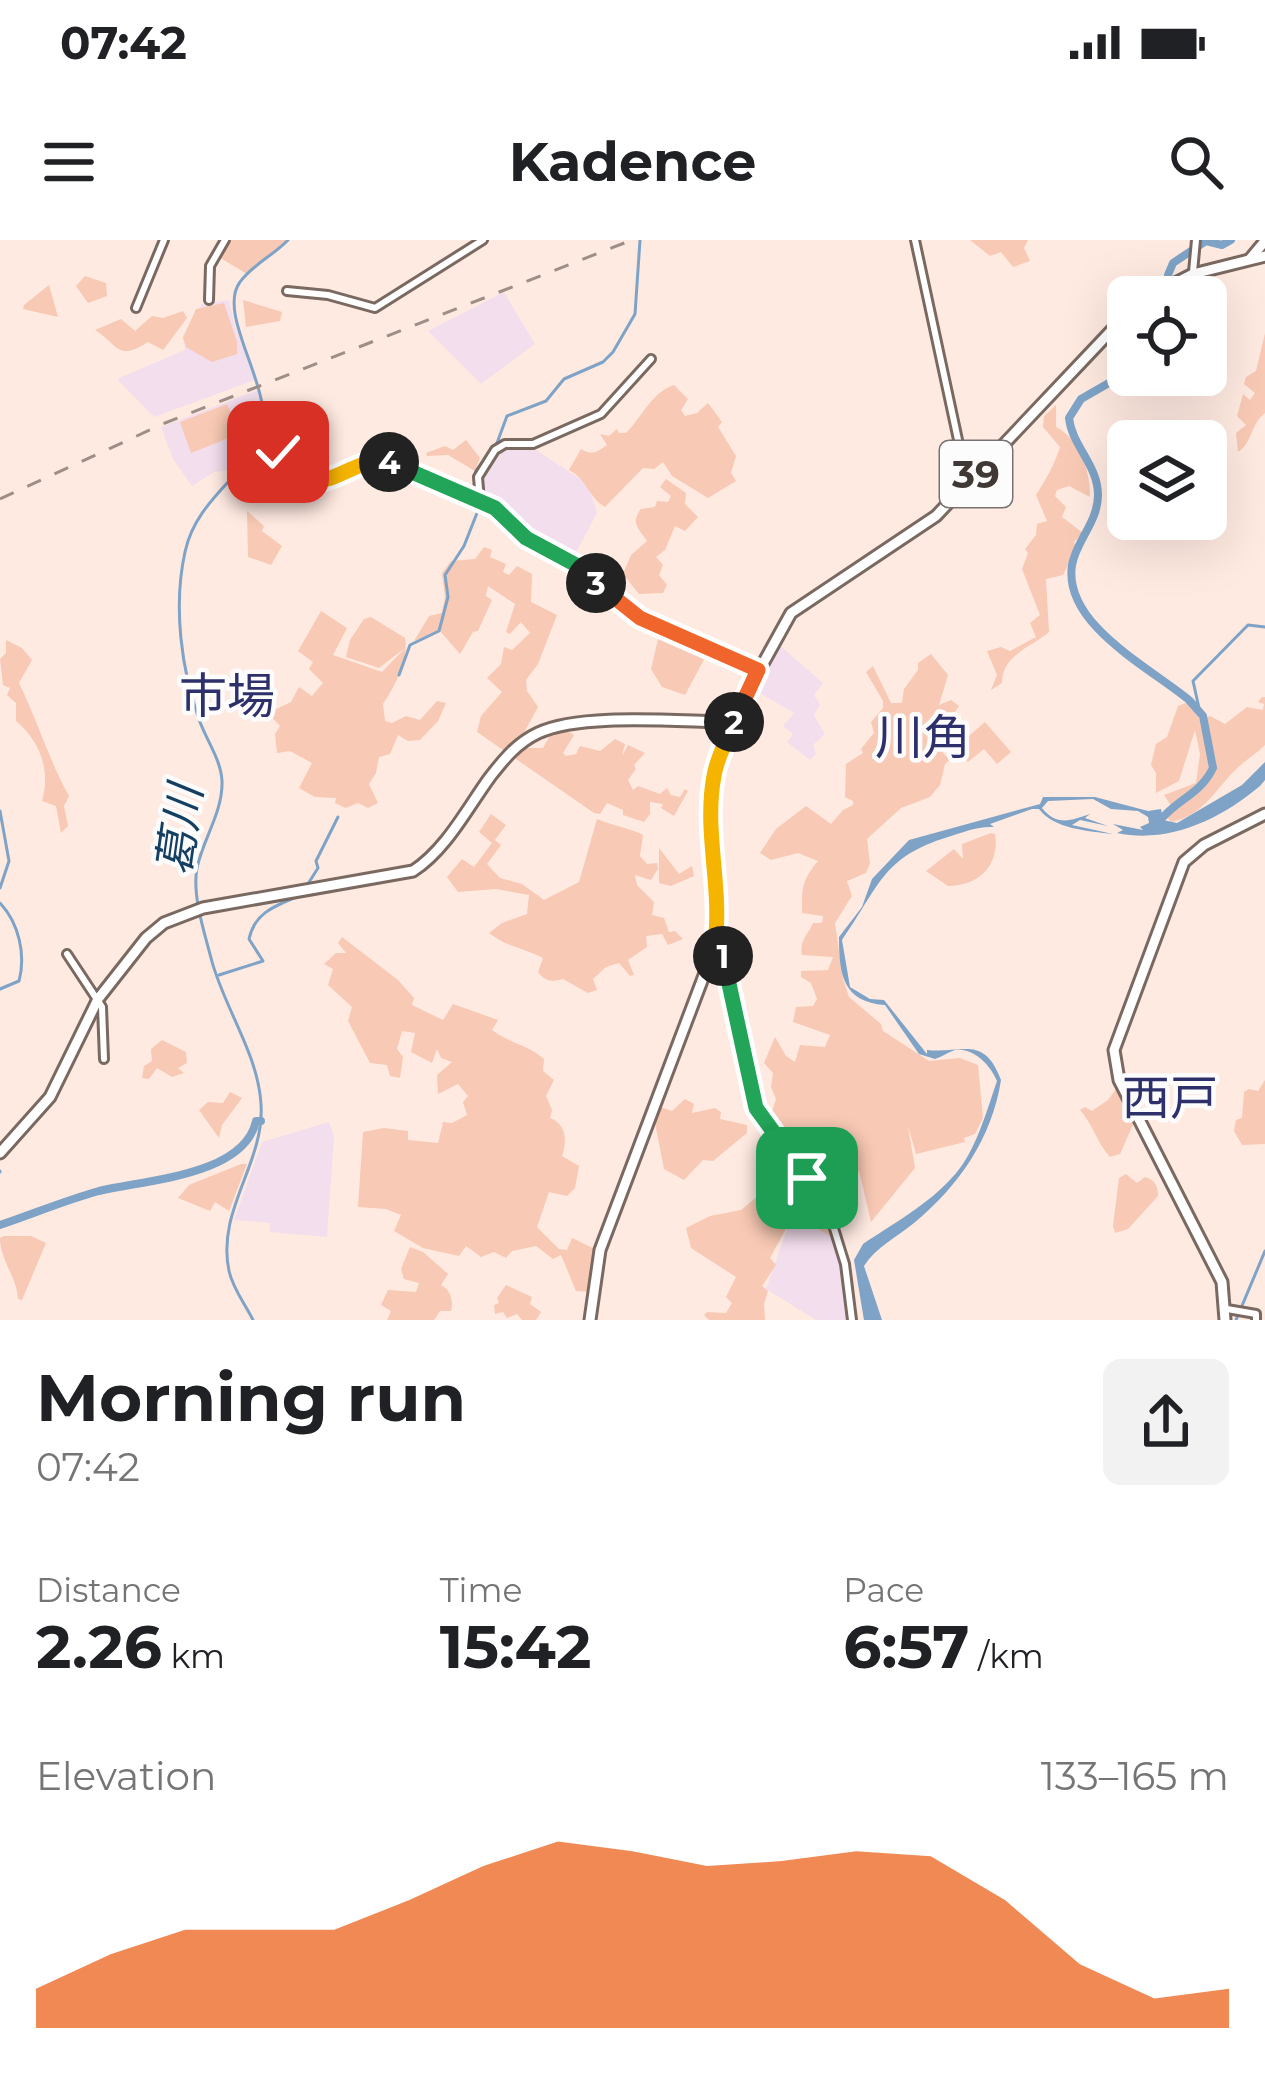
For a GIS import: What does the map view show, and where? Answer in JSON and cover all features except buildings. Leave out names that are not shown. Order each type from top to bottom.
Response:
[{"type":"main road","points":[[1250,259],[1265,241]]},
{"type":"main road","points":[[1189,276],[1265,256]]},
{"type":"main road","name":"39","points":[[590,1320],[604,1238],[714,949],[712,789],[718,761],[758,670],[796,607],[926,524],[1107,335]]},
{"type":"main road","points":[[0,1153],[50,1097],[98,999],[158,927],[201,909],[416,870],[432,856],[504,758],[550,728],[571,723],[734,722]]},
{"type":"main road","points":[[1226,1314],[1220,1276],[1119,1079],[1114,1050],[1184,862],[1197,849],[1265,814]]},
{"type":"street","points":[[136,308],[164,240]]},
{"type":"street","points":[[209,300],[210,266],[225,240]]},
{"type":"street","points":[[287,291],[328,295],[375,308],[483,240]]},
{"type":"street","points":[[915,240],[960,449],[973,478]]},
{"type":"street","points":[[1193,274],[1196,241]]},
{"type":"street","points":[[480,501],[478,477],[494,450],[505,443],[533,444],[595,418],[651,359]]},
{"type":"street","points":[[278,452],[312,482],[323,482],[363,462],[384,461],[480,501],[502,512],[536,545],[578,566],[630,612],[758,670]]},
{"type":"street","points":[[714,949],[722,954],[756,1108],[828,1209],[845,1264],[852,1320]]},
{"type":"street","points":[[67,954],[104,1012],[104,1059]]},
{"type":"street","points":[[1226,1314],[1256,1314],[1256,1320]]},
{"type":"shaded area","points":[[228,240],[287,240],[247,274],[217,256]]},
{"type":"shaded area","points":[[970,240],[1028,240],[1024,248],[1030,261],[1013,267],[1001,252],[990,256]]},
{"type":"shaded area","points":[[85,276],[106,283],[107,296],[88,303],[76,286]]},
{"type":"shaded area","points":[[49,285],[58,317],[23,309],[24,305]]},
{"type":"shaded area","points":[[504,292],[535,344],[481,384],[428,331]]},
{"type":"shaded area","points":[[229,300],[255,380],[154,417],[117,379],[185,350],[183,335],[202,304]]},
{"type":"shaded area","points":[[243,300],[282,312],[280,321],[246,327]]},
{"type":"shaded area","points":[[224,303],[237,354],[212,362],[186,347],[183,338],[196,309]]},
{"type":"shaded area","points":[[183,311],[187,318],[163,350],[148,342],[125,351],[95,330],[121,319],[135,331],[152,316],[163,318]]},
{"type":"shaded area","points":[[1265,333],[1265,413],[1238,452],[1236,433],[1246,425],[1237,416],[1243,394],[1250,400],[1255,393],[1244,384],[1256,371]]},
{"type":"shaded area","points":[[674,385],[688,399],[681,410],[685,416],[708,403],[722,422],[718,427],[736,456],[731,473],[736,481],[708,498],[672,476],[663,462],[654,469],[643,468],[605,507],[569,470],[581,449],[594,452],[607,445],[600,434],[609,436],[617,429],[626,433],[653,399]]},
{"type":"shaded area","points":[[258,390],[262,419],[249,453],[234,470],[214,472],[192,486],[173,459],[161,427]]},
{"type":"shaded area","points":[[227,404],[239,434],[191,453],[180,422]]},
{"type":"shaded area","points":[[1056,405],[1056,427],[1082,457],[1090,497],[1069,486],[1057,490],[1055,496],[1066,507],[1062,517],[1083,533],[1074,542],[1077,547],[1063,575],[1046,579],[1049,632],[1012,659],[1002,683],[991,690],[997,675],[987,651],[1001,647],[1010,651],[1036,637],[1030,623],[1040,615],[1022,569],[1037,524],[1047,521],[1036,495],[1060,447],[1043,427],[1044,416]]},
{"type":"shaded area","points":[[466,440],[480,458],[475,471],[448,455],[427,456],[445,446],[453,450]]},
{"type":"shaded area","points":[[533,448],[588,484],[597,513],[572,560],[533,540],[507,513],[483,498],[482,476],[500,450]]},
{"type":"shaded area","points":[[666,479],[686,493],[685,504],[698,517],[685,531],[675,526],[665,550],[656,557],[663,565],[659,575],[667,585],[663,593],[639,594],[623,574],[631,555],[647,541],[636,518],[641,509],[655,507],[657,501],[668,502],[671,496],[660,487]]},
{"type":"shaded area","points":[[247,511],[282,546],[271,565],[248,557]]},
{"type":"shaded area","points":[[484,547],[492,550],[490,557],[506,564],[503,572],[509,575],[517,566],[532,574],[531,602],[557,615],[538,664],[526,680],[538,707],[519,742],[524,748],[543,748],[552,732],[564,729],[574,735],[563,753],[566,756],[576,754],[580,746],[600,751],[615,739],[625,744],[622,756],[628,745],[645,753],[628,780],[633,790],[638,786],[660,794],[667,788],[680,797],[688,791],[674,816],[661,808],[663,804],[650,802],[644,822],[607,803],[600,814],[594,813],[477,732],[481,716],[502,692],[487,678],[501,664],[504,647],[512,650],[530,633],[521,622],[510,634],[506,632],[515,604],[488,586],[486,596],[492,600],[478,631],[460,654],[440,631],[414,641],[429,616],[442,613],[442,573],[451,561],[475,559]]},
{"type":"shaded area","points":[[321,611],[347,628],[333,655],[382,672],[405,648],[400,671],[383,704],[385,721],[406,716],[420,720],[437,701],[446,703],[438,721],[420,740],[408,741],[398,735],[390,754],[379,757],[369,784],[378,803],[368,808],[358,803],[346,808],[335,803],[336,798],[315,797],[299,788],[312,763],[290,751],[277,753],[275,734],[280,726],[268,713],[291,702],[299,687],[312,696],[323,683],[309,669],[313,662],[298,651]]},
{"type":"shaded area","points":[[371,617],[405,638],[405,648],[379,668],[346,657],[350,640],[364,619]]},
{"type":"shaded area","points":[[660,631],[708,652],[685,695],[662,687],[651,669]]},
{"type":"shaded area","points":[[6,640],[32,660],[19,683],[69,796],[64,806],[68,826],[61,833],[56,806],[42,801],[41,757],[16,721],[16,703],[7,695],[10,688],[3,685],[0,659],[6,653]]},
{"type":"shaded area","points":[[777,643],[823,683],[814,695],[820,705],[814,715],[825,734],[813,745],[816,754],[810,760],[787,742],[793,734],[783,726],[794,713],[753,689]]},
{"type":"shaded area","points":[[931,654],[948,675],[939,705],[951,700],[959,706],[946,725],[951,731],[943,753],[950,760],[930,797],[901,808],[867,839],[870,863],[866,873],[847,881],[852,896],[835,923],[849,997],[883,1031],[929,1061],[960,1058],[978,1065],[983,1118],[965,1142],[916,1154],[908,1126],[915,1168],[871,1222],[859,1171],[837,1181],[840,1191],[820,1200],[826,1207],[830,1236],[802,1219],[788,1225],[770,1258],[776,1265],[762,1286],[768,1291],[765,1320],[709,1320],[704,1315],[707,1312],[726,1313],[732,1303],[726,1297],[736,1277],[691,1248],[686,1228],[710,1216],[741,1210],[775,1182],[766,1163],[783,1146],[778,1137],[782,1129],[771,1114],[776,1099],[773,1073],[764,1063],[775,1037],[795,1062],[800,1045],[825,1047],[830,1035],[793,1022],[796,1007],[813,1006],[817,999],[801,971],[828,970],[833,957],[802,955],[801,949],[813,923],[822,923],[823,916],[802,913],[804,886],[818,861],[798,853],[771,860],[760,853],[776,829],[806,806],[831,824],[853,805],[845,797],[846,764],[863,753],[861,749],[874,733],[871,722],[883,708],[866,672],[873,666],[891,703],[902,703],[918,663]]},
{"type":"shaded area","points":[[1265,697],[1265,745],[1203,806],[1171,822],[1168,818],[1174,810],[1164,795],[1196,783],[1200,754],[1195,730],[1179,781],[1156,793],[1151,765],[1156,744],[1167,737],[1178,706],[1188,702],[1200,720],[1210,716],[1225,724],[1247,707],[1263,710],[1264,704],[1258,702]]},
{"type":"shaded area","points":[[985,722],[1011,752],[997,764],[984,749],[968,762],[956,747]]},
{"type":"shaded area","points":[[491,814],[506,825],[495,840],[501,845],[487,864],[500,878],[522,884],[544,900],[579,882],[597,819],[643,835],[640,856],[647,864],[657,863],[658,869],[651,880],[635,875],[637,885],[654,902],[652,915],[664,918],[669,932],[683,939],[668,945],[662,934],[646,936],[647,947],[628,960],[634,975],[619,963],[606,967],[593,979],[597,990],[588,993],[563,979],[543,978],[538,972],[543,958],[489,933],[527,914],[529,895],[496,889],[458,892],[447,877],[462,859],[474,867],[492,843],[479,832]]},
{"type":"shaded area","points":[[995,834],[994,855],[978,878],[948,886],[926,871],[954,849],[963,859],[962,844]]},
{"type":"shaded area","points":[[659,848],[679,874],[692,866],[694,876],[671,886],[659,883]]},
{"type":"shaded area","points":[[342,937],[398,980],[414,998],[412,1005],[443,1020],[453,1004],[498,1020],[492,1030],[544,1059],[543,1071],[554,1080],[546,1096],[550,1118],[564,1134],[562,1156],[579,1166],[575,1188],[567,1196],[549,1192],[537,1227],[559,1249],[567,1250],[572,1238],[597,1250],[592,1292],[576,1291],[561,1255],[553,1259],[536,1246],[512,1251],[506,1258],[494,1252],[481,1257],[466,1246],[459,1256],[423,1248],[394,1231],[401,1215],[358,1207],[363,1132],[408,1131],[408,1140],[438,1143],[443,1122],[467,1115],[463,1102],[468,1096],[458,1084],[438,1094],[437,1075],[452,1062],[441,1058],[437,1049],[432,1063],[411,1052],[415,1033],[402,1031],[397,1049],[403,1057],[400,1078],[390,1076],[387,1065],[370,1063],[348,1021],[352,1007],[328,985],[333,969],[324,964],[336,953],[346,953],[338,943]]},
{"type":"shaded area","points":[[162,1040],[186,1052],[187,1063],[178,1068],[184,1073],[172,1077],[157,1068],[149,1079],[142,1078],[144,1066],[152,1061],[151,1049]]},
{"type":"shaded area","points":[[1265,1080],[1265,1144],[1242,1145],[1234,1131],[1236,1120],[1242,1118],[1244,1092],[1258,1091]]},
{"type":"shaded area","points":[[1119,1085],[1135,1120],[1120,1154],[1110,1157],[1080,1110],[1092,1111]]},
{"type":"shaded area","points":[[230,1092],[242,1098],[222,1125],[219,1138],[199,1110],[208,1102],[223,1103]]},
{"type":"shaded area","points":[[685,1099],[694,1104],[692,1113],[715,1108],[721,1112],[720,1119],[747,1125],[747,1133],[713,1161],[703,1160],[684,1180],[664,1169],[654,1118],[660,1107],[672,1111]]},
{"type":"shaded area","points":[[329,1122],[334,1136],[327,1237],[270,1232],[270,1223],[234,1220],[262,1142]]},
{"type":"shaded area","points":[[247,1164],[229,1211],[215,1202],[210,1211],[178,1198],[189,1185]]},
{"type":"shaded area","points":[[1126,1174],[1137,1183],[1145,1177],[1151,1180],[1158,1196],[1128,1229],[1115,1233],[1119,1178]]},
{"type":"shaded area","points":[[799,1209],[834,1238],[850,1320],[816,1320],[766,1289],[790,1221]]},
{"type":"shaded area","points":[[31,1236],[46,1243],[22,1300],[3,1254],[0,1238]]},
{"type":"shaded area","points":[[410,1247],[448,1274],[441,1285],[450,1296],[451,1311],[440,1311],[434,1320],[387,1320],[391,1311],[381,1305],[388,1290],[416,1292],[419,1283],[404,1279],[401,1269]]},
{"type":"shaded area","points":[[506,1285],[532,1297],[530,1304],[541,1312],[536,1320],[495,1314],[494,1305]]},
{"type":"water","points":[[1265,762],[1265,780],[1260,786],[1229,809],[1175,832],[1117,833],[1123,830],[1113,824],[1143,830],[1140,827],[1149,823],[1148,817],[1138,811],[1111,809],[1093,799],[1048,801],[1042,808],[1053,818],[1090,814],[1085,818],[1108,826],[1080,820],[1072,825],[1113,834],[1062,825],[1032,809],[990,824],[994,827],[926,845],[895,864],[874,889],[842,940],[850,987],[870,999],[884,1000],[927,1054],[927,1050],[971,1049],[979,1051],[1001,1080],[990,1122],[959,1177],[864,1266],[882,1320],[864,1320],[854,1260],[863,1244],[927,1200],[960,1168],[977,1138],[997,1081],[969,1051],[955,1050],[935,1059],[919,1054],[885,1005],[860,998],[846,984],[839,937],[862,907],[872,879],[909,840],[1040,804],[1043,797],[1095,797],[1148,811],[1161,809],[1163,820],[1177,823],[1242,785]]},
{"type":"waterway","name":"葛川","points":[[253,1320],[231,1278],[227,1249],[234,1207],[256,1146],[261,1104],[254,1066],[216,976],[197,901],[197,868],[222,781],[188,681],[180,594],[191,532],[247,460],[262,431],[260,394],[239,332],[235,296],[245,276],[288,240]]},
{"type":"waterway","points":[[473,495],[476,471],[497,443],[507,416],[546,401],[564,379],[603,362],[613,352],[635,314],[640,240]]},
{"type":"waterway","points":[[1168,276],[1173,263],[1206,241],[1222,245],[1231,240]]},
{"type":"waterway","points":[[1107,384],[1081,399],[1069,418],[1094,474],[1098,495],[1074,556],[1073,586],[1095,625],[1203,716],[1213,768],[1159,822]]},
{"type":"waterway","points":[[399,675],[410,645],[439,631],[448,597],[445,575],[464,546],[477,503]]},
{"type":"waterway","points":[[1199,708],[1193,681],[1248,625],[1265,627]]},
{"type":"waterway","points":[[0,811],[9,861],[0,888]]},
{"type":"waterway","points":[[306,887],[338,817]]},
{"type":"waterway","points":[[219,975],[263,961],[249,939],[256,922],[269,910],[301,895]]},
{"type":"waterway","points":[[0,903],[16,930],[22,961],[19,981],[0,989]]},
{"type":"waterway","points":[[0,1225],[99,1191],[213,1164],[233,1154],[248,1139],[256,1121],[261,1121]]},
{"type":"waterway","points":[[1236,1320],[1265,1251]]},
{"type":"railway","points":[[0,499],[165,423],[632,240]]},
{"type":"district","name":"市場","points":[[227,696]]},
{"type":"district","name":"川角","points":[[923,737]]},
{"type":"district","name":"西戸","points":[[1170,1098]]},
{"type":"route","points":[[278,452],[312,482],[378,460],[495,508],[526,538],[578,566],[630,612],[758,670],[713,779],[714,949],[722,954],[760,1118],[807,1178]]}]
